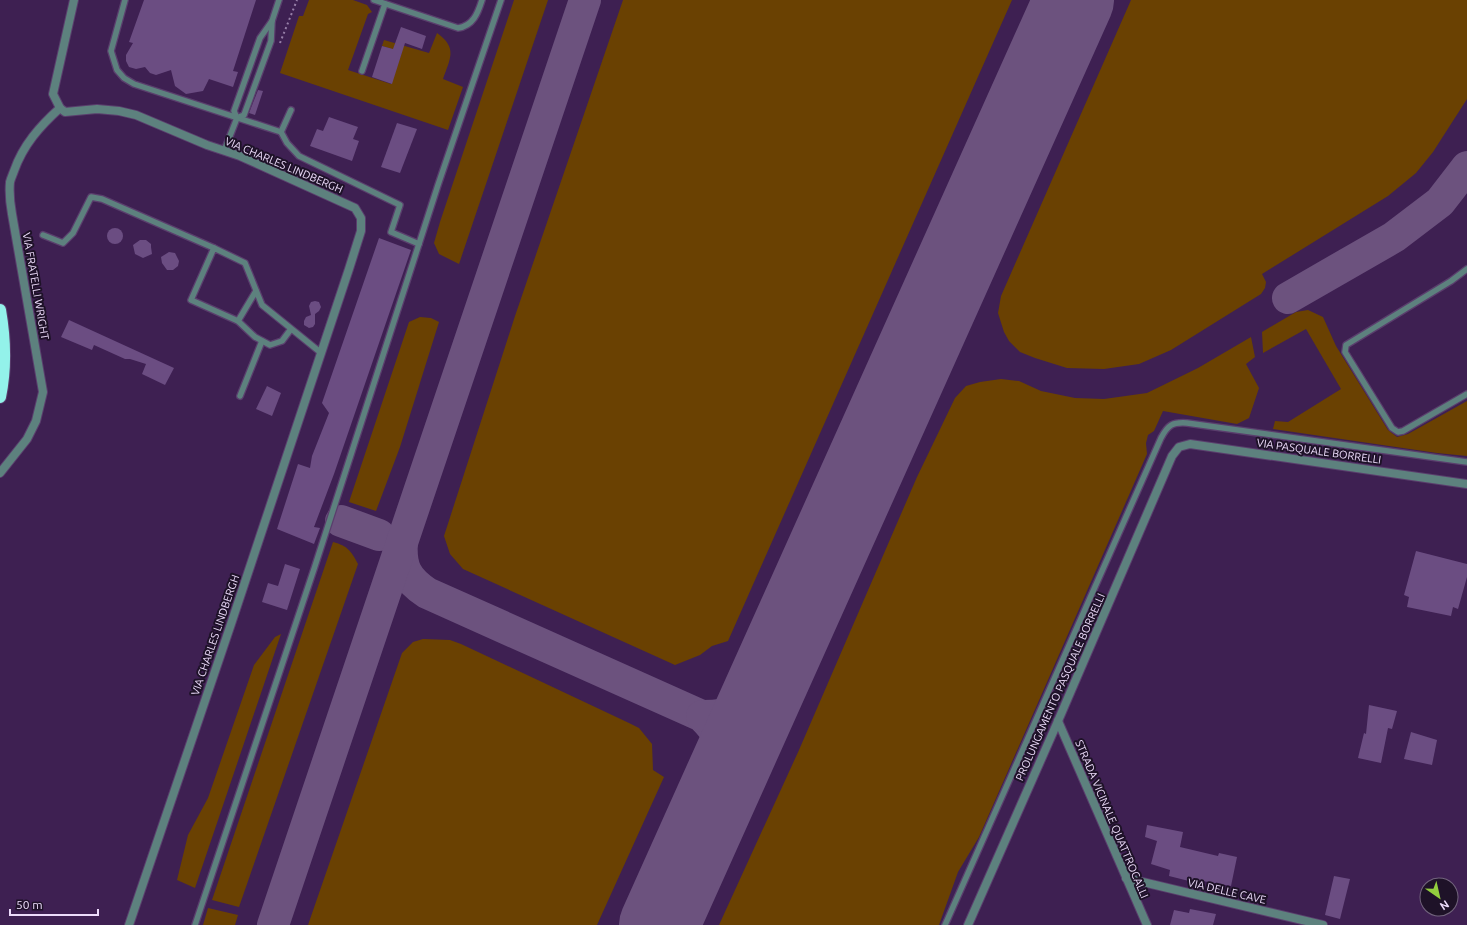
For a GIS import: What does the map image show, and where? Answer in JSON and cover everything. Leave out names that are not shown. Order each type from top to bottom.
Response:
[{"type":"highway","points":[[0,310],[5,359],[0,397]]},
{"type":"street","points":[[60,108],[53,94],[74,0]]},
{"type":"street","name":"VIA CHARLES LINDBERGH","points":[[60,108],[65,112],[97,109],[119,111],[155,122],[224,151],[240,156],[355,208],[361,218],[361,231],[231,624],[129,925]]},
{"type":"street","name":"VIA FRATELLI WRIGHT","points":[[0,473],[27,439],[36,421],[43,392],[12,214],[10,181],[18,160],[26,146],[41,125],[60,108]]},
{"type":"street","name":"VIA PASQUALE BORRELLI","points":[[1172,456],[1179,447],[1190,444],[1467,484]]},
{"type":"street","name":"PROLUNGAMENTO PASQUALE BORRELLI","points":[[968,925],[1172,456]]},
{"type":"street","name":"STRADA VICINALE QUATTROCALLI","points":[[1058,721],[1147,925]]},
{"type":"street","name":"VIA DELLE CAVE","points":[[1126,878],[1323,925]]},
{"type":"lane","points":[[124,0],[111,51],[117,70],[124,78],[134,84],[281,132]]},
{"type":"lane","points":[[374,0],[458,28],[466,27],[477,16],[482,0]]},
{"type":"lane","points":[[194,925],[314,569],[419,244],[501,0]]},
{"type":"lane","points":[[224,151],[237,118],[234,111],[260,38],[272,21],[279,1]]},
{"type":"lane","points":[[362,71],[385,4]]},
{"type":"lane","points":[[237,118],[244,115],[271,42],[272,21]]},
{"type":"lane","points":[[290,110],[281,132],[286,143],[299,156],[400,205],[390,232],[419,244]]},
{"type":"lane","points":[[43,235],[63,243],[73,232],[91,197],[102,199],[245,263],[262,306],[320,352]]},
{"type":"lane","points":[[214,248],[190,300],[238,321],[255,337],[270,345],[282,341],[291,329]]},
{"type":"lane","points":[[1467,268],[1451,281],[1345,347],[1345,352],[1392,428],[1398,432],[1403,431],[1467,394]]},
{"type":"lane","points":[[238,321],[256,291]]},
{"type":"lane","points":[[240,396],[262,341]]},
{"type":"lane","points":[[945,925],[1167,428],[1176,422],[1188,423],[1467,462]]},
{"type":"path","points":[[278,49],[296,0]]},
{"type":"shaded area","points":[[309,0],[353,0],[367,5],[372,12],[368,14],[348,70],[391,84],[402,52],[382,46],[384,40],[429,53],[437,33],[444,38],[450,49],[450,60],[443,79],[463,87],[448,130],[280,73],[299,16],[303,16]]},
{"type":"shaded area","points":[[514,0],[548,0],[459,264],[439,254],[434,243]]},
{"type":"shaded area","points":[[623,0],[1012,0],[728,641],[712,646],[700,655],[675,665],[463,569],[450,554],[444,536],[515,316]]},
{"type":"shaded area","points":[[1131,0],[1467,0],[1467,99],[1433,152],[1416,173],[1388,196],[1262,274],[1266,282],[1265,288],[1261,294],[1171,350],[1139,364],[1104,369],[1067,368],[1020,352],[1009,341],[1004,332],[998,313],[1001,296]]},
{"type":"shaded area","points":[[1308,310],[1323,317],[1336,346],[1388,430],[1397,437],[1408,434],[1467,401],[1467,456],[1273,429],[1275,421],[1288,422],[1341,389],[1306,329],[1263,353],[1262,332],[1296,312]]},
{"type":"shaded area","points":[[420,317],[431,318],[439,322],[400,447],[376,511],[349,502],[409,322]]},
{"type":"shaded area","points":[[1251,337],[1255,357],[1246,364],[1259,388],[1249,418],[1237,424],[1163,411],[1154,431],[1148,435],[1146,443],[1147,454],[979,837],[958,872],[939,925],[719,925],[799,750],[917,477],[955,398],[966,386],[1001,379],[1019,381],[1041,391],[1075,398],[1104,399],[1147,393],[1198,368]]},
{"type":"shaded area","points":[[333,542],[342,545],[348,550],[358,564],[239,907],[212,900]]},
{"type":"shaded area","points":[[281,634],[195,888],[177,880],[188,835],[208,798],[254,665],[275,637]]},
{"type":"shaded area","points":[[423,639],[450,640],[461,644],[639,728],[652,744],[653,770],[664,777],[597,925],[308,925],[402,653],[413,642]]},
{"type":"shaded area","points":[[208,908],[238,915],[235,925],[203,925]]},
{"type":"building","points":[[144,0],[256,0],[233,71],[238,72],[233,87],[209,79],[203,91],[186,94],[175,86],[171,70],[156,75],[150,73],[145,67],[136,69],[129,67],[126,61],[126,55],[133,43],[129,42]]},
{"type":"building","points":[[401,27],[426,36],[422,49],[405,43],[392,84],[372,77],[382,46],[393,49]]},
{"type":"building","points":[[258,90],[263,91],[255,115],[249,113]]},
{"type":"building","points":[[329,117],[358,127],[353,139],[359,141],[352,161],[310,146],[317,129],[323,131]]},
{"type":"building","points":[[397,123],[417,129],[400,173],[381,167]]},
{"type":"building","points":[[112,228],[118,228],[123,233],[121,242],[118,244],[112,244],[107,239],[107,233]]},
{"type":"building","points":[[379,238],[411,250],[334,474],[314,527],[320,528],[314,544],[277,529],[298,464],[310,468],[312,456],[329,413],[322,403]]},
{"type":"building","points":[[140,240],[146,240],[151,244],[152,254],[143,258],[135,254],[133,245]]},
{"type":"building","points":[[169,252],[175,253],[179,261],[178,266],[173,270],[167,270],[162,263],[161,257]]},
{"type":"building","points":[[311,302],[319,302],[321,307],[315,314],[315,324],[313,327],[309,328],[304,325],[304,321],[306,317],[311,315],[309,306]]},
{"type":"building","points":[[69,320],[174,368],[165,385],[142,374],[146,364],[125,359],[94,345],[92,350],[61,337]]},
{"type":"building","points":[[267,386],[281,393],[272,416],[256,409]]},
{"type":"building","points":[[1416,551],[1467,564],[1467,577],[1458,609],[1453,607],[1451,616],[1407,607],[1409,597],[1404,595]]},
{"type":"building","points":[[285,564],[300,569],[287,610],[262,602],[268,583],[278,586]]},
{"type":"building","points":[[1369,705],[1397,711],[1392,729],[1388,728],[1381,763],[1358,758],[1364,733],[1366,734]]},
{"type":"building","points":[[1411,732],[1437,740],[1432,765],[1404,759]]},
{"type":"building","points":[[1147,825],[1183,832],[1180,847],[1218,856],[1219,853],[1237,857],[1231,886],[1197,880],[1197,883],[1169,876],[1170,870],[1151,864],[1157,841],[1145,837]]},
{"type":"building","points":[[1334,876],[1350,879],[1340,919],[1325,915]]},
{"type":"building","points":[[1190,909],[1216,914],[1213,925],[1170,925],[1174,910],[1189,913]]},
{"type":"taxiway","points":[[273,925],[585,0]]},
{"type":"taxiway","points":[[1288,298],[1394,237],[1440,202],[1467,167]]},
{"type":"taxiway","points":[[341,521],[379,535]]},
{"type":"taxiway","points":[[402,541],[402,558],[406,572],[414,583],[427,593],[702,716],[711,725],[720,740],[723,754],[722,785]]},
{"type":"taxiway","points":[[702,716],[715,716],[741,709],[754,698],[769,681]]},
{"type":"runway","points":[[659,925],[1074,0]]}]
